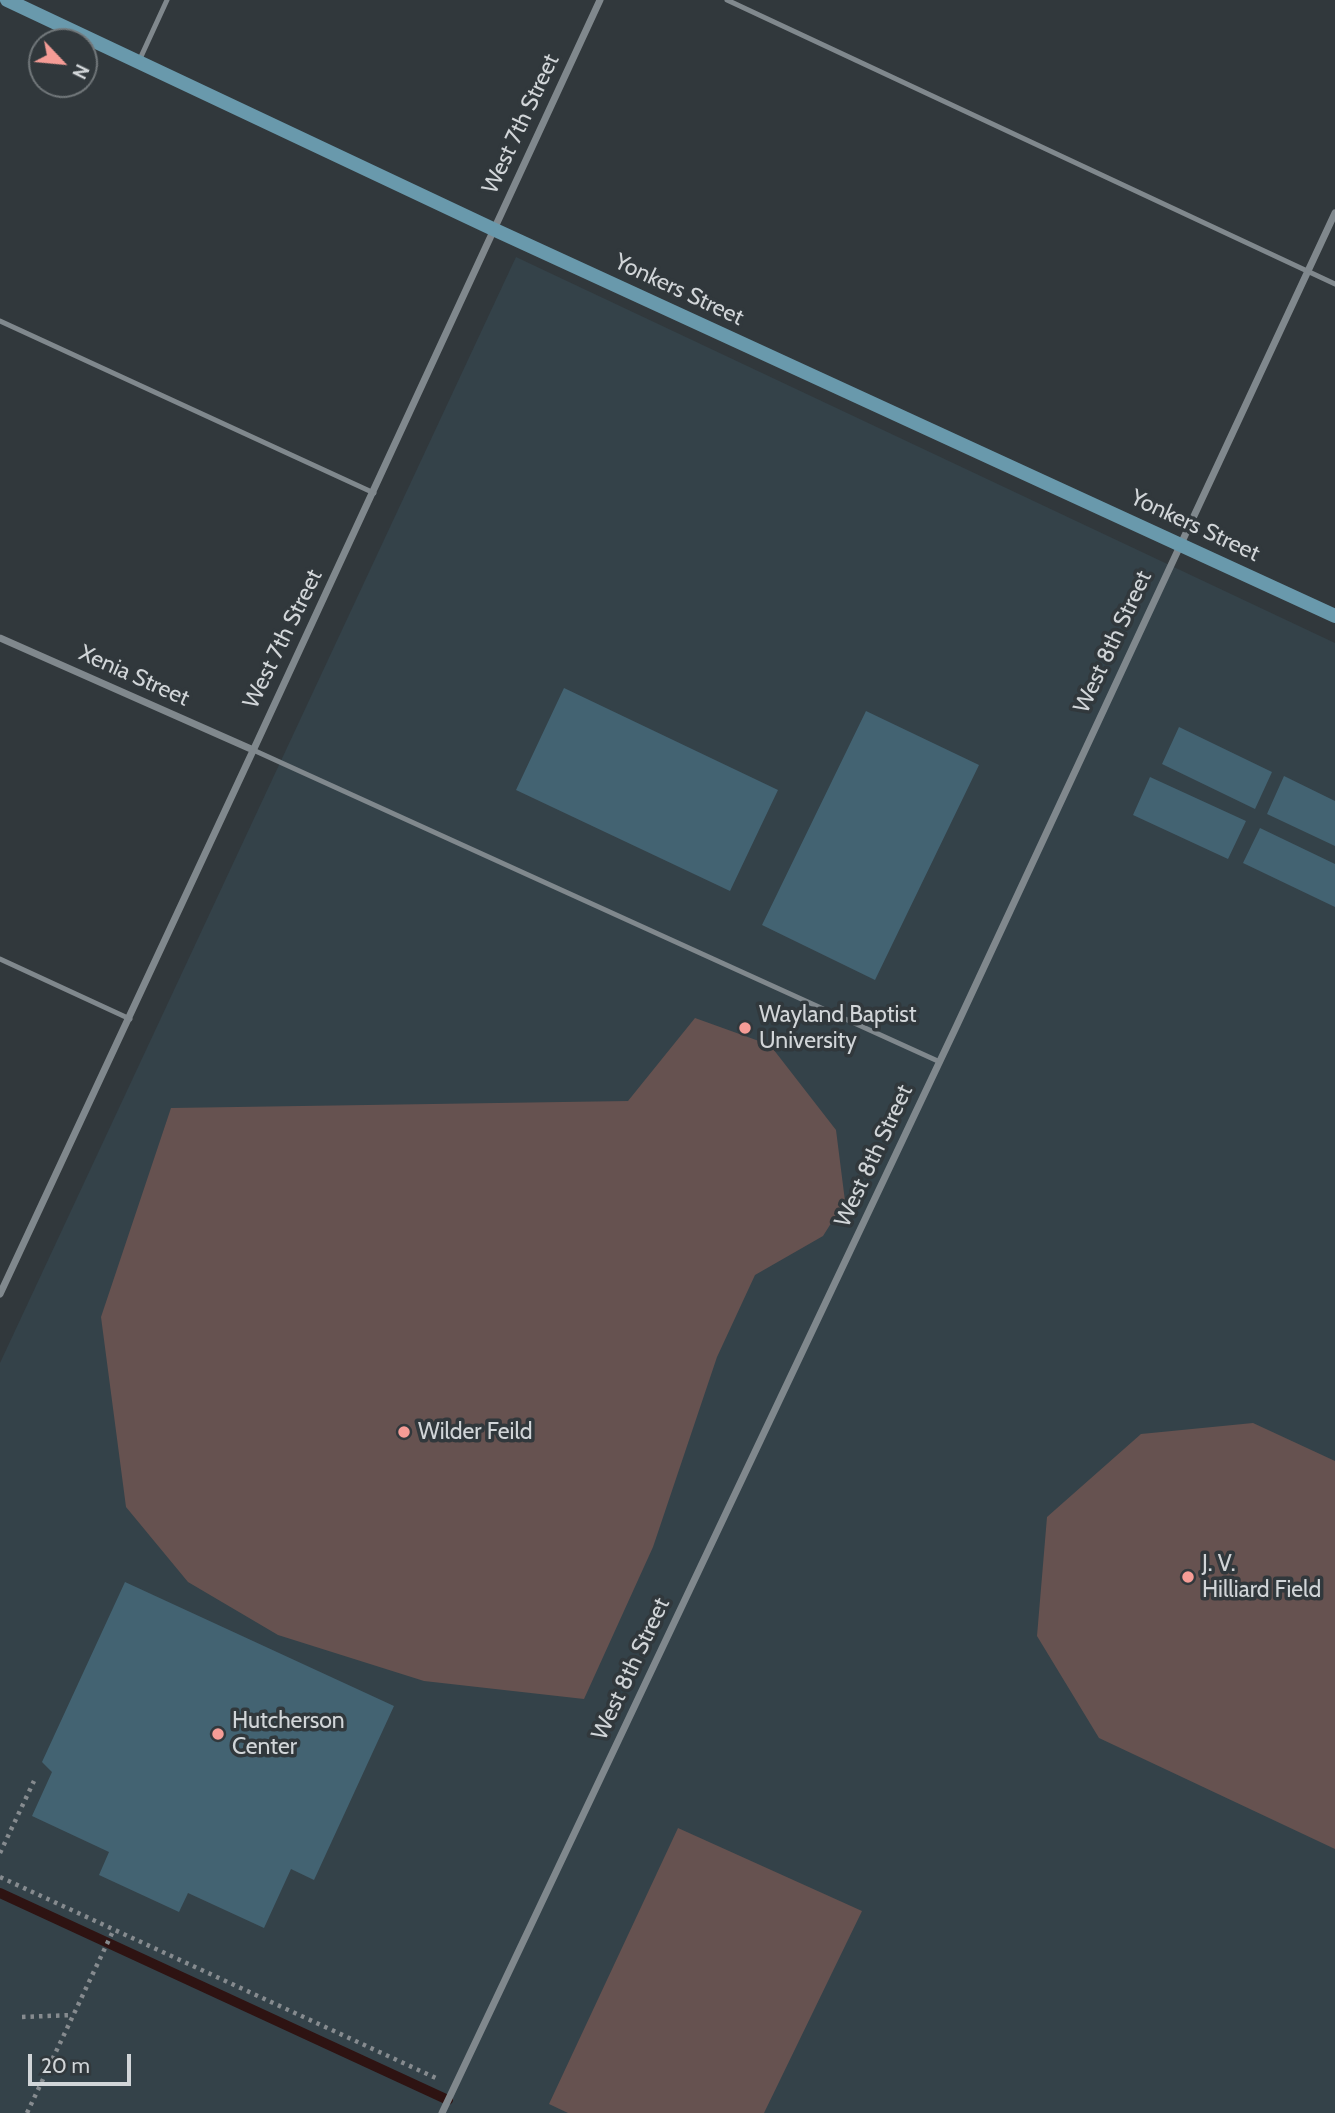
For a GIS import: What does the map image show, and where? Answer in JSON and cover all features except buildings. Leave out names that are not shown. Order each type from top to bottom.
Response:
[{"type":"street","name":"Yonkers Street","points":[[7,0],[493,229],[1335,616]]},
{"type":"street","name":"West 7th Street","points":[[0,1294],[130,1018],[251,749],[374,493],[600,0]]},
{"type":"street","name":"West 8th Street","points":[[442,2113],[940,1062],[1335,213]]},
{"type":"street","name":"Xenia Street","points":[[0,638],[251,749]]},
{"type":"lane","points":[[138,62],[167,0]]},
{"type":"lane","points":[[727,0],[1335,284]]},
{"type":"lane","points":[[0,321],[374,493]]},
{"type":"lane","points":[[251,749],[940,1062]]},
{"type":"lane","points":[[0,959],[130,1018]]},
{"type":"path","points":[[0,1853],[34,1781]]},
{"type":"path","points":[[0,1877],[454,2086]]},
{"type":"path","points":[[29,2112],[113,1930]]},
{"type":"path","points":[[22,2017],[73,2015]]},
{"type":"shaded area","name":"Wayland Baptist University","points":[[516,257],[1335,643],[1335,2113],[0,2113],[0,1363]]},
{"type":"shaded area","name":"Wilder Feild","points":[[695,1018],[770,1045],[836,1130],[845,1201],[823,1236],[755,1275],[717,1357],[653,1547],[584,1699],[424,1681],[278,1635],[188,1582],[126,1507],[101,1317],[171,1108],[628,1101]]},
{"type":"shaded area","name":"J. V. Hilliard Field","points":[[1253,1423],[1335,1461],[1335,1849],[1099,1738],[1037,1636],[1047,1517],[1141,1434]]},
{"type":"shaded area","points":[[678,1828],[862,1911],[764,2113],[568,2113],[549,2104]]},
{"type":"waterway","points":[[0,1893],[448,2100]]},
{"type":"place","name":"Wayland Baptist University","points":[[745,1028]]},
{"type":"place","name":"Wilder Feild","points":[[404,1432]]},
{"type":"place","name":"J. V. Hilliard Field","points":[[1188,1577]]},
{"type":"place","name":"Hutcherson Center","points":[[218,1734]]}]
